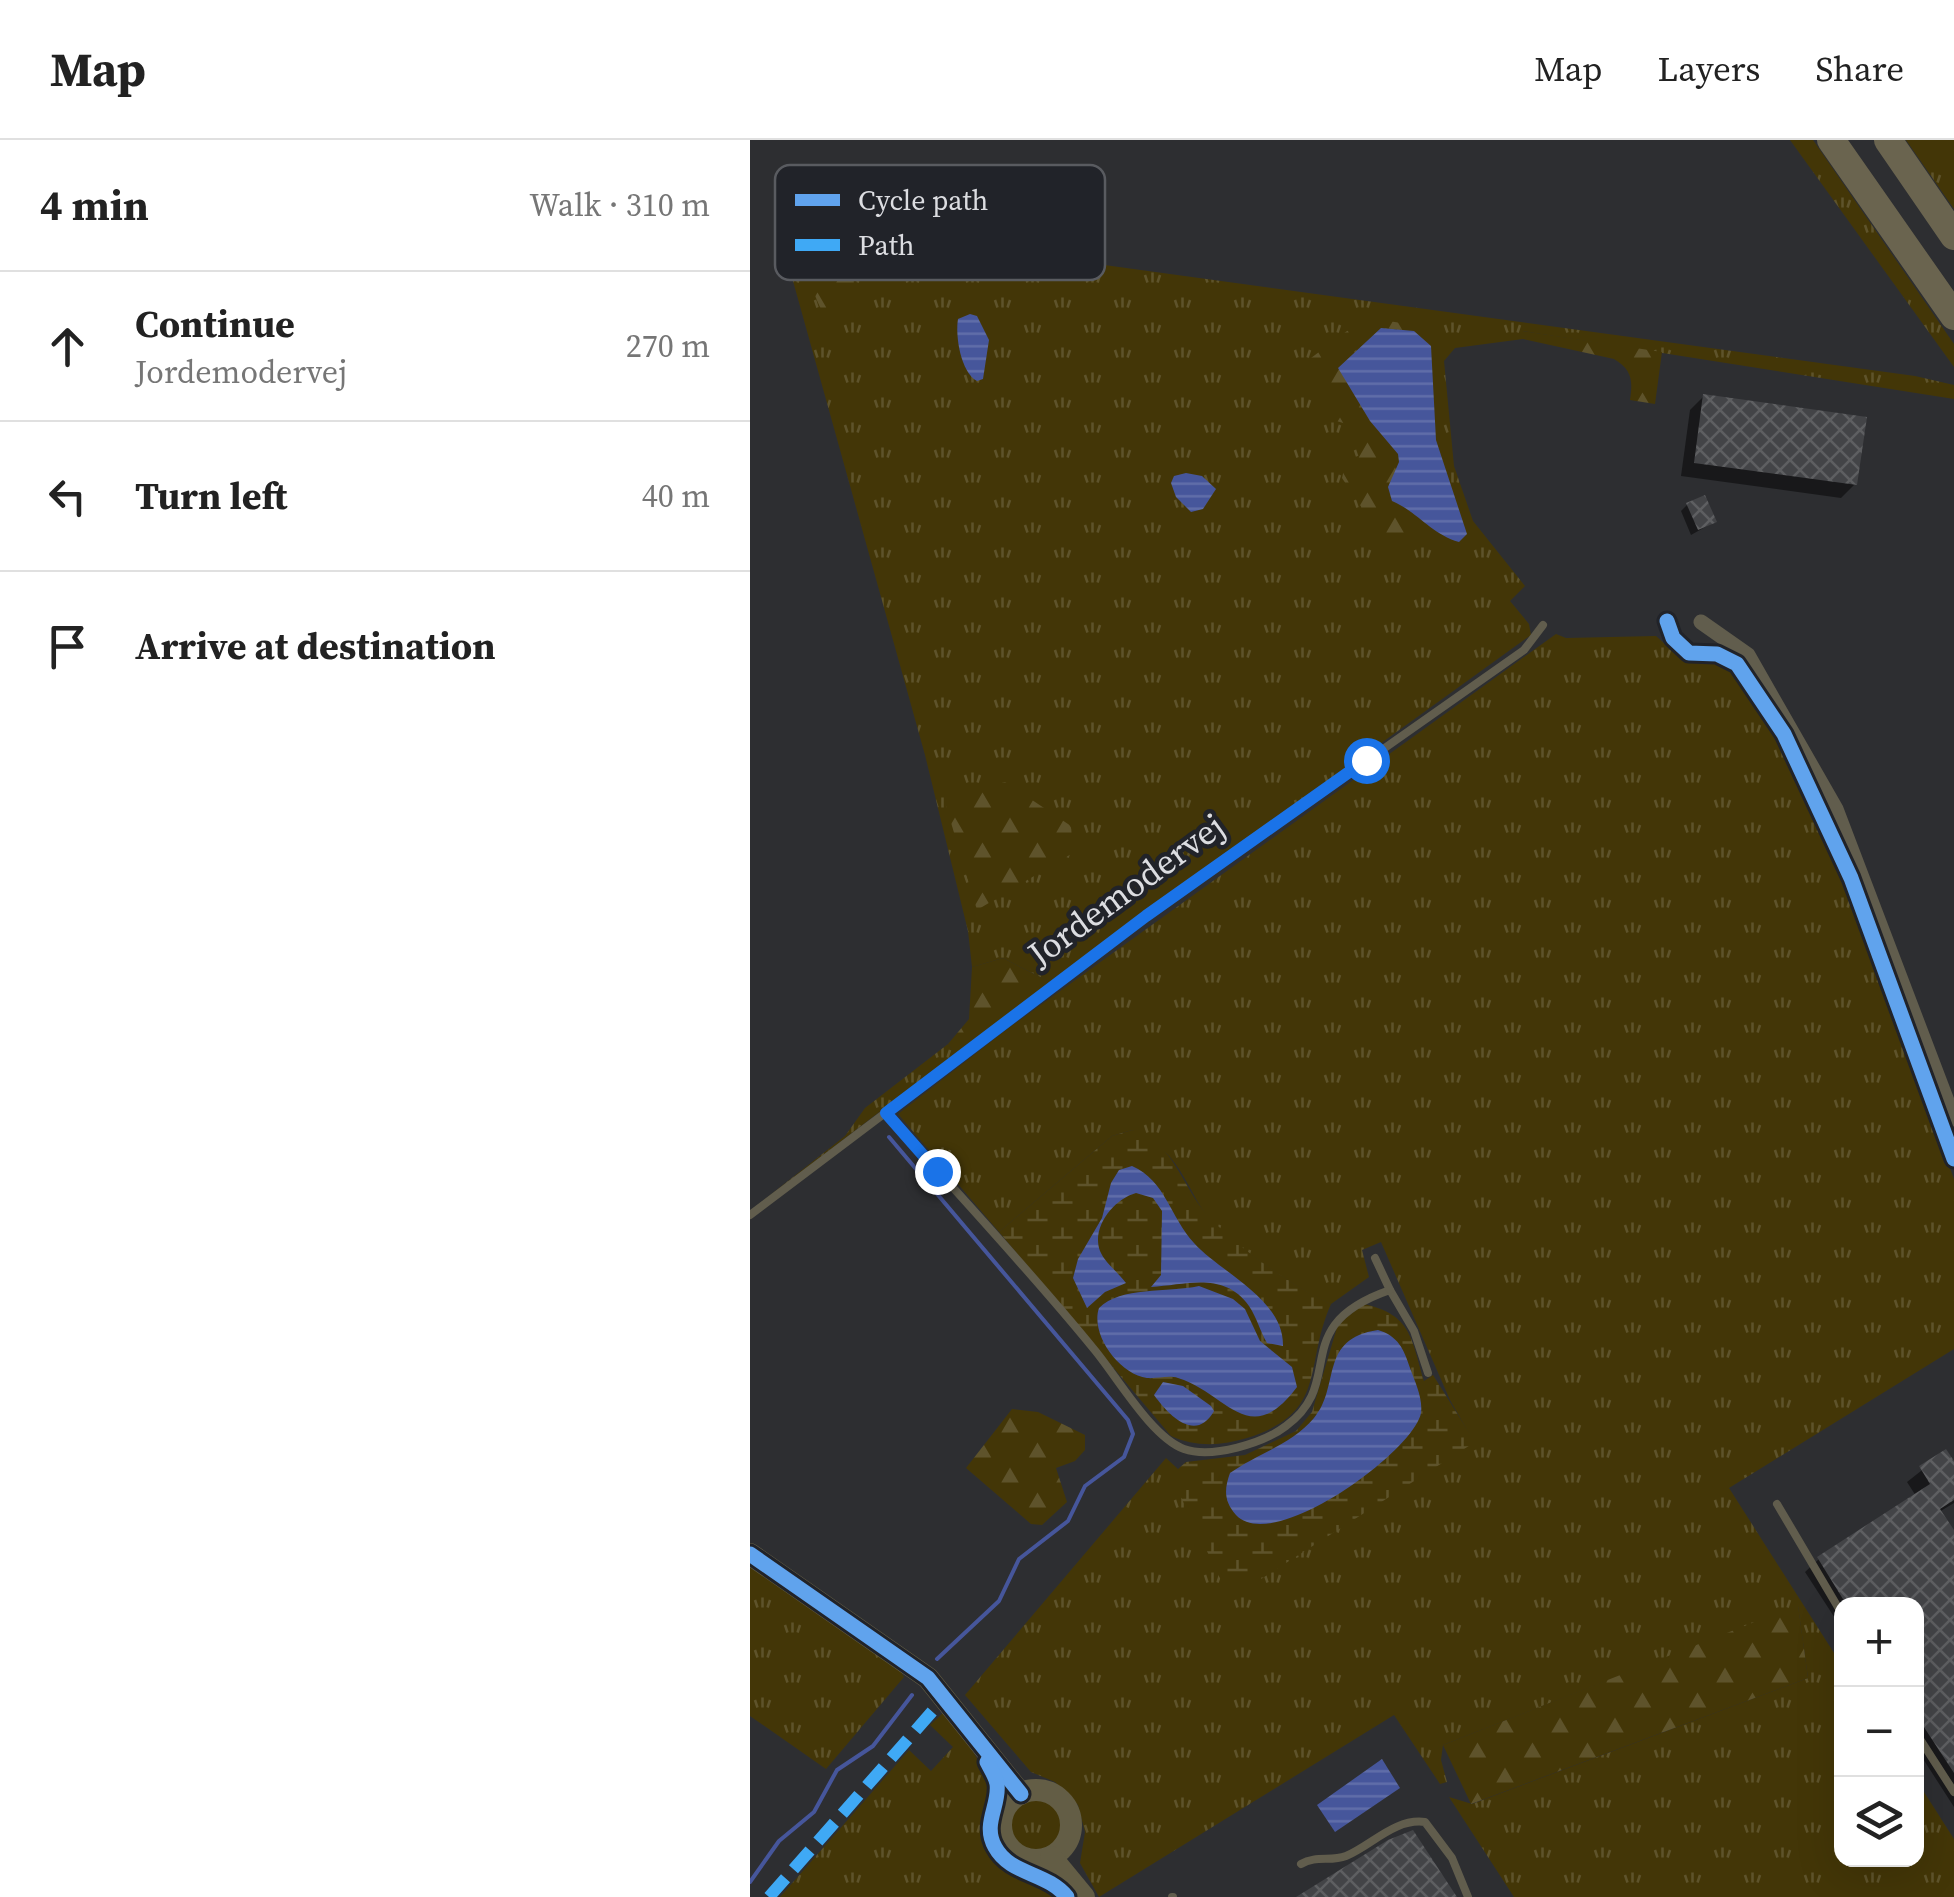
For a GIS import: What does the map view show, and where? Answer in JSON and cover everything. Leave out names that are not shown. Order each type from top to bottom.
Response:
[{"type":"highway","points":[[1831,140],[1954,316]]},
{"type":"highway","points":[[1888,140],[1954,236]]},
{"type":"street","points":[[1701,622],[1748,655],[1836,809],[1954,1119]]},
{"type":"street","points":[[750,1554],[910,1664],[938,1688],[1016,1797]]},
{"type":"street","points":[[1047,1792],[1066,1807],[1071,1831],[1055,1855],[1030,1860],[1008,1846],[1002,1821],[1016,1797],[1047,1792]]},
{"type":"street","points":[[1055,1855],[1084,1897]]},
{"type":"lane","name":"Jordemodervej","points":[[750,1215],[1146,916],[1524,650],[1542,625]]},
{"type":"lane","points":[[886,1113],[1092,1346],[1163,1436],[1186,1450],[1225,1450],[1290,1423],[1308,1403],[1326,1339],[1337,1316],[1359,1300],[1390,1290]]},
{"type":"lane","points":[[1375,1258],[1414,1330],[1428,1373]]},
{"type":"lane","points":[[1777,1504],[1834,1600]]},
{"type":"lane","points":[[1924,1745],[1954,1792]]},
{"type":"lane","points":[[1301,1864],[1310,1858],[1342,1858],[1404,1823],[1424,1822],[1452,1858],[1468,1897]]},
{"type":"green space","points":[[1790,140],[1813,140],[1954,344],[1954,367]]},
{"type":"green space","points":[[1906,140],[1954,140],[1954,209]]},
{"type":"green space","points":[[1105,265],[1915,376],[1954,385],[1954,399],[1523,331],[1523,339],[1455,348],[1444,361],[1454,466],[1473,521],[1525,586],[1510,601],[1529,624],[1531,635],[1050,982],[1003,958],[972,967],[968,931],[925,755],[793,280],[1105,280]]},
{"type":"green space","points":[[852,280],[852,312],[840,317],[822,311],[811,282]]},
{"type":"green space","points":[[1382,320],[1420,326],[1414,331],[1381,328],[1340,364],[1370,421],[1398,453],[1400,462],[1388,487],[1397,504],[1459,542],[1454,551],[1421,534],[1380,535],[1342,478],[1346,461],[1360,455],[1362,436],[1350,425],[1333,420],[1311,358],[1347,331]]},
{"type":"green space","points":[[1522,331],[1662,352],[1655,404],[1630,400],[1630,376],[1614,359],[1523,339]]},
{"type":"green space","points":[[1556,634],[1566,638],[1656,636],[1676,654],[1731,667],[1791,761],[1839,868],[1954,1179],[1954,1349],[1729,1488],[1834,1653],[1834,1867],[1924,1867],[1924,1792],[1954,1839],[1954,1897],[1514,1897],[1449,1797],[1472,1804],[1808,1678],[1798,1606],[1443,1745],[1441,1760],[1447,1782],[1440,1784],[1394,1715],[1099,1897],[1080,1863],[1085,1832],[1078,1805],[1055,1782],[1031,1772],[965,1695],[1166,1458],[1178,1469],[1178,1491],[1474,1442],[1450,1400],[1381,1242],[1362,1250],[1369,1277],[1331,1304],[1284,1278],[1230,1238],[1207,1216],[1170,1157],[1132,1130],[1112,1136],[999,1232],[898,1114],[1006,1030]]},
{"type":"green space","points":[[1005,782],[1071,826],[1073,853],[977,910],[944,799]]},
{"type":"green space","points":[[1003,958],[1050,982],[955,1054],[948,1044],[969,1019],[972,967]]},
{"type":"green space","points":[[948,1044],[955,1054],[750,1211],[845,1136],[865,1108]]},
{"type":"green space","points":[[1132,1130],[1147,1136],[1169,1156],[1202,1208],[1224,1232],[1268,1267],[1331,1304],[1302,1401],[1291,1415],[1273,1427],[1218,1444],[1199,1444],[1171,1436],[999,1232],[1112,1136]]},
{"type":"green space","points":[[1364,1304],[1401,1322],[1412,1341],[1424,1381],[1433,1375],[1475,1442],[1230,1599],[1178,1491],[1178,1469],[1186,1462],[1245,1455],[1296,1431],[1312,1412],[1338,1324]]},
{"type":"green space","points":[[1012,1409],[1038,1412],[1085,1435],[1085,1450],[1075,1461],[1056,1468],[1067,1502],[1042,1525],[1031,1524],[966,1468]]},
{"type":"green space","points":[[750,1562],[897,1665],[904,1677],[826,1769],[750,1716]]},
{"type":"green space","points":[[1798,1605],[1808,1678],[1471,1804],[1443,1745]]},
{"type":"green space","points":[[944,1712],[970,1747],[985,1776],[989,1794],[985,1833],[990,1848],[1005,1864],[1043,1883],[1060,1897],[780,1897],[909,1750],[931,1771],[953,1747],[930,1725]]},
{"type":"green space","points":[[1036,1796],[1056,1805],[1065,1825],[1056,1845],[1036,1854],[1016,1845],[1007,1825],[1016,1805]]},
{"type":"water","points":[[970,314],[977,316],[989,340],[983,379],[977,381],[963,362],[957,335],[958,319]]},
{"type":"water","points":[[1381,328],[1414,331],[1431,346],[1436,440],[1467,534],[1459,542],[1440,534],[1392,501],[1388,487],[1399,462],[1398,454],[1370,421],[1338,368]]},
{"type":"water","points":[[1174,476],[1202,476],[1216,489],[1203,509],[1191,512],[1176,497],[1171,483]]},
{"type":"water","points":[[1132,1166],[1153,1181],[1194,1243],[1249,1288],[1273,1314],[1281,1329],[1283,1346],[1267,1343],[1249,1306],[1228,1288],[1204,1283],[1151,1287],[1161,1275],[1162,1211],[1153,1198],[1136,1193],[1120,1201],[1106,1215],[1098,1242],[1102,1255],[1126,1283],[1105,1292],[1087,1308],[1073,1278],[1078,1259],[1102,1218],[1111,1183],[1119,1170]]},
{"type":"water","points":[[1199,1286],[1233,1299],[1245,1309],[1260,1341],[1292,1367],[1297,1387],[1280,1406],[1265,1415],[1238,1412],[1178,1378],[1137,1375],[1117,1361],[1103,1341],[1097,1318],[1099,1308],[1108,1301],[1132,1293]]},
{"type":"water","points":[[1378,1330],[1399,1344],[1416,1384],[1421,1413],[1413,1430],[1369,1473],[1309,1510],[1280,1521],[1254,1524],[1236,1515],[1226,1495],[1230,1473],[1305,1427],[1322,1405],[1334,1365],[1346,1343]]},
{"type":"water","points":[[1163,1382],[1183,1386],[1214,1411],[1199,1425],[1183,1423],[1154,1395]]},
{"type":"water","points":[[1382,1759],[1400,1788],[1335,1832],[1317,1805]]},
{"type":"building","points":[[1703,394],[1867,417],[1857,485],[1694,463]]},
{"type":"building","points":[[1705,495],[1717,522],[1698,530],[1686,503]]},
{"type":"building","points":[[1946,1449],[1954,1461],[1954,1500],[1940,1509],[1954,1530],[1954,1773],[1924,1727],[1924,1597],[1842,1597],[1817,1557],[1930,1484],[1919,1466]]},
{"type":"building","points":[[1413,1830],[1457,1897],[1296,1897],[1388,1840]]},
{"type":"waterway","points":[[889,1137],[1128,1420],[1133,1434],[1124,1457],[1085,1486],[1068,1521],[1019,1559],[999,1601],[937,1659]]},
{"type":"waterway","points":[[750,1882],[779,1841],[814,1812],[837,1770],[873,1746],[912,1695]]},
{"type":"marked path","points":[[769,1897],[945,1697]]},
{"type":"cycle path","points":[[1667,621],[1673,638],[1689,653],[1717,654],[1737,664],[1784,734],[1851,878],[1954,1159]]},
{"type":"cycle path","points":[[750,1554],[928,1678],[1021,1794]]},
{"type":"cycle path","points":[[987,1762],[997,1784],[990,1830],[995,1847],[1010,1863],[1067,1897]]},
{"type":"route","points":[[937,1171],[886,1113],[1146,916],[1366,760]]}]
